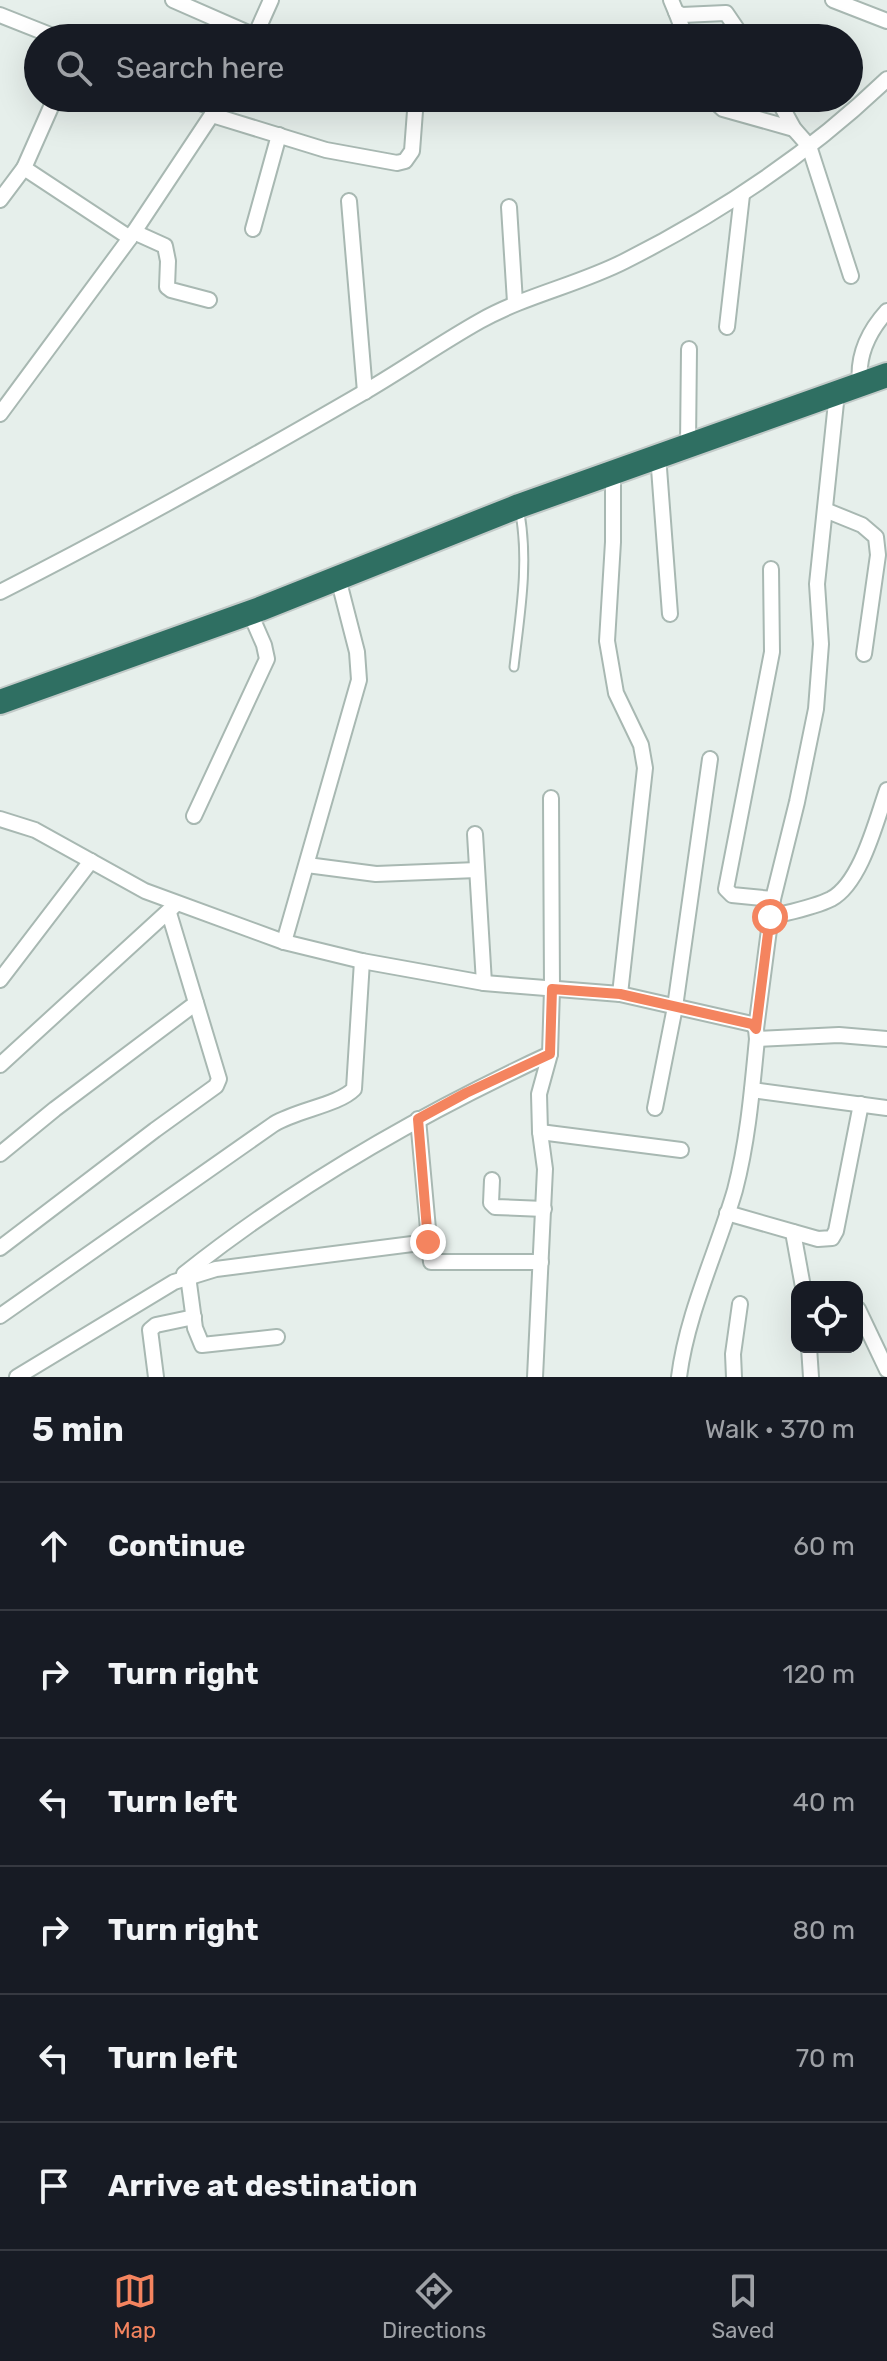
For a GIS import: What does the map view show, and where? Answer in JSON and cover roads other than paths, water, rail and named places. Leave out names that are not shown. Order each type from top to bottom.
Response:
[{"type":"highway","points":[[0,702],[250,613],[519,506],[887,375]]},
{"type":"street","points":[[173,0],[226,24]]},
{"type":"street","points":[[260,24],[271,0]]},
{"type":"street","points":[[833,0],[887,21]]},
{"type":"street","points":[[673,6],[689,16],[726,13],[733,24]]},
{"type":"street","points":[[0,15],[24,25]]},
{"type":"street","points":[[863,102],[887,79]]},
{"type":"street","points":[[0,200],[24,168],[49,112]]},
{"type":"street","points":[[0,414],[132,235],[214,112]]},
{"type":"street","points":[[228,112],[279,135],[348,154],[397,163],[405,161],[412,151],[415,112]]},
{"type":"street","points":[[734,112],[794,129]]},
{"type":"street","points":[[785,112],[809,146],[851,276]]},
{"type":"street","points":[[0,592],[124,529],[365,392],[515,302],[622,262],[742,195],[852,112]]},
{"type":"street","points":[[253,229],[279,135]]},
{"type":"street","points":[[24,168],[132,235],[165,246],[167,287],[209,300]]},
{"type":"street","points":[[727,327],[742,195]]},
{"type":"street","points":[[349,201],[365,392]]},
{"type":"street","points":[[509,207],[515,302]]},
{"type":"street","points":[[860,384],[858,368],[861,356],[877,322],[887,311]]},
{"type":"street","points":[[688,444],[689,349]]},
{"type":"street","points":[[679,1377],[683,1349],[746,1145],[770,917],[816,709],[821,644],[817,584],[837,393]]},
{"type":"street","points":[[658,455],[670,614]]},
{"type":"street","points":[[613,472],[613,542],[607,641],[616,693],[641,745],[645,768],[620,994]]},
{"type":"street","points":[[825,510],[862,525],[876,537],[878,555],[864,654]]},
{"type":"street","points":[[771,569],[772,652],[726,889],[732,895],[773,899]]},
{"type":"street","points":[[284,942],[359,680],[357,652],[338,578]]},
{"type":"street","points":[[194,816],[267,659],[250,613]]},
{"type":"street","points":[[655,1108],[675,1007],[710,759]]},
{"type":"street","points":[[770,917],[830,900],[848,887],[872,834],[887,790]]},
{"type":"street","points":[[535,1377],[545,1169],[539,1094],[550,1054],[552,989],[551,798]]},
{"type":"street","points":[[0,819],[35,830],[172,909],[284,942],[362,961],[484,983],[620,994],[752,1024],[756,1034]]},
{"type":"street","points":[[475,834],[484,983]]},
{"type":"street","points":[[0,980],[91,861]]},
{"type":"street","points":[[307,865],[376,874],[477,870]]},
{"type":"street","points":[[0,1248],[216,1086],[219,1079],[172,909]]},
{"type":"street","points":[[0,1065],[172,909]]},
{"type":"street","points":[[0,1316],[274,1124],[301,1110],[337,1100],[354,1089],[362,961]]},
{"type":"street","points":[[0,1154],[196,1003]]},
{"type":"street","points":[[756,1034],[887,1039]]},
{"type":"street","points":[[17,1377],[181,1279],[231,1236],[314,1182],[418,1119],[550,1054]]},
{"type":"street","points":[[752,1090],[887,1108]]},
{"type":"street","points":[[727,1213],[818,1239],[832,1238],[836,1231],[861,1104]]},
{"type":"street","points":[[418,1119],[429,1259],[435,1264],[541,1262]]},
{"type":"street","points":[[540,1132],[681,1150]]},
{"type":"street","points":[[492,1180],[491,1203],[495,1207],[544,1209]]},
{"type":"street","points":[[793,1232],[802,1281]]},
{"type":"street","points":[[181,1279],[216,1269],[428,1242]]},
{"type":"street","points":[[181,1279],[194,1317],[197,1338],[202,1345],[277,1337]]},
{"type":"street","points":[[734,1377],[733,1354],[740,1304]]},
{"type":"street","points":[[156,1377],[150,1330],[156,1325],[194,1317]]},
{"type":"street","points":[[863,1320],[887,1370]]},
{"type":"street","points":[[809,1353],[811,1377]]},
{"type":"lane","points":[[514,667],[525,572],[519,506]]}]
